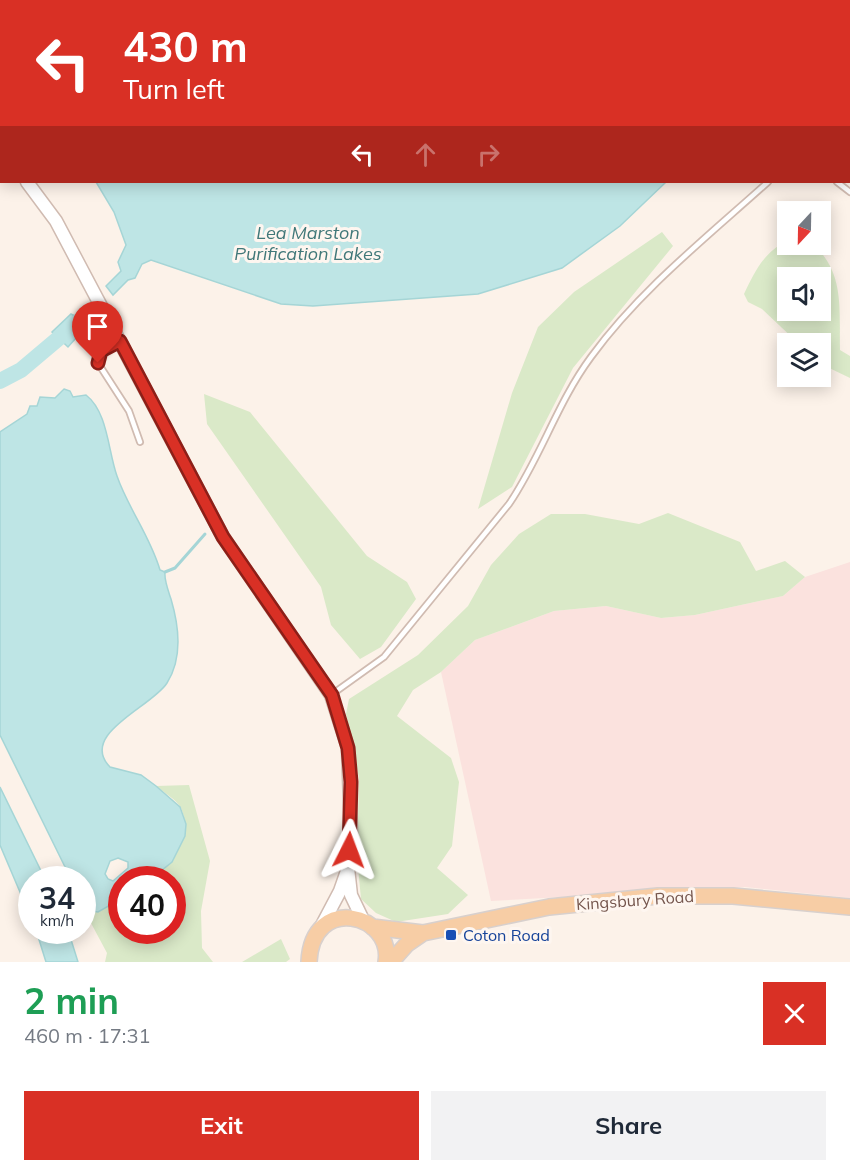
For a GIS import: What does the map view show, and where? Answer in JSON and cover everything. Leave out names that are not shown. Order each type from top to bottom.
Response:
[{"type":"main road","name":"Kingsbury Road","points":[[423,933],[549,907],[658,896],[734,896],[850,907]]},
{"type":"main road","points":[[297,962],[317,933],[336,919],[423,933]]},
{"type":"main road","points":[[368,924],[384,943],[386,962]]},
{"type":"main road","points":[[309,962],[317,933]]},
{"type":"main road","points":[[392,962],[407,944],[423,933]]},
{"type":"street","points":[[28,183],[56,221],[223,537],[332,695],[348,748],[351,802],[348,868],[351,895],[368,924]]},
{"type":"street","points":[[317,933],[340,891],[348,868]]},
{"type":"lane","points":[[332,695],[384,657],[509,504],[524,482],[570,388],[621,319],[767,183]]},
{"type":"lane","points":[[120,341],[101,351],[98,363],[129,411],[140,442]]},
{"type":"shaded area","points":[[850,562],[850,898],[745,887],[491,901],[441,672],[475,640],[554,611],[606,606],[661,618],[695,615],[783,596],[805,577]]},
{"type":"green space","points":[[662,232],[673,246],[573,368],[512,487],[478,509],[512,393],[538,327],[574,292]]},
{"type":"green space","points":[[777,247],[777,255],[824,256],[830,267],[777,267],[777,321],[831,321],[831,268],[836,280],[840,307],[840,350],[850,356],[850,378],[831,369],[831,333],[787,333],[762,309],[748,302],[744,294],[761,263]]},
{"type":"green space","points":[[204,394],[250,412],[367,556],[407,582],[416,599],[381,647],[360,659],[331,625],[321,587],[207,424]]},
{"type":"green space","points":[[668,513],[740,542],[756,571],[785,561],[805,577],[783,596],[695,615],[661,618],[606,606],[554,611],[475,640],[441,672],[413,690],[397,716],[451,758],[459,782],[452,846],[437,868],[468,895],[448,914],[396,922],[376,913],[361,899],[357,856],[359,778],[346,714],[349,699],[418,655],[468,606],[491,565],[519,534],[551,514],[585,514],[639,524]]},
{"type":"green space","points":[[189,785],[210,861],[201,911],[202,948],[213,962],[105,962],[107,953],[96,932],[96,912],[108,906],[108,944],[186,944],[186,866],[166,866],[174,857],[183,839],[184,819],[179,805],[156,786]]},
{"type":"green space","points":[[281,939],[290,959],[286,962],[242,962]]},
{"type":"water","name":"Lea Marston Purification Lakes","points":[[97,183],[665,183],[620,226],[562,268],[478,294],[313,306],[281,304],[151,260],[142,264],[135,278],[128,280],[113,295],[106,286],[121,271],[118,262],[126,245],[114,212]]},
{"type":"water","points":[[80,312],[88,319],[85,328],[68,347],[52,332],[71,314],[75,316]]},
{"type":"water","points":[[64,389],[70,391],[73,397],[86,395],[99,411],[122,488],[151,545],[160,570],[165,572],[177,631],[176,663],[167,683],[110,732],[103,743],[103,755],[110,767],[141,775],[180,807],[186,824],[185,836],[172,862],[167,866],[128,866],[128,862],[118,858],[110,861],[105,874],[108,879],[108,906],[98,912],[96,912],[96,866],[65,866],[0,735],[0,432],[27,414],[30,406],[37,406],[40,397],[55,398]]},
{"type":"water","points":[[0,787],[39,866],[18,866],[18,887],[0,845]]},
{"type":"water","points":[[40,944],[72,944],[78,962],[46,962]]},
{"type":"waterway","points":[[0,381],[21,370],[85,316]]},
{"type":"waterway","points":[[165,572],[175,568],[205,534]]},
{"type":"place","name":"Coton Road","points":[[451,935]]},
{"type":"route","points":[[98,363],[97,357],[101,351],[120,341],[223,537],[332,695],[348,748],[351,782],[349,850]]}]
